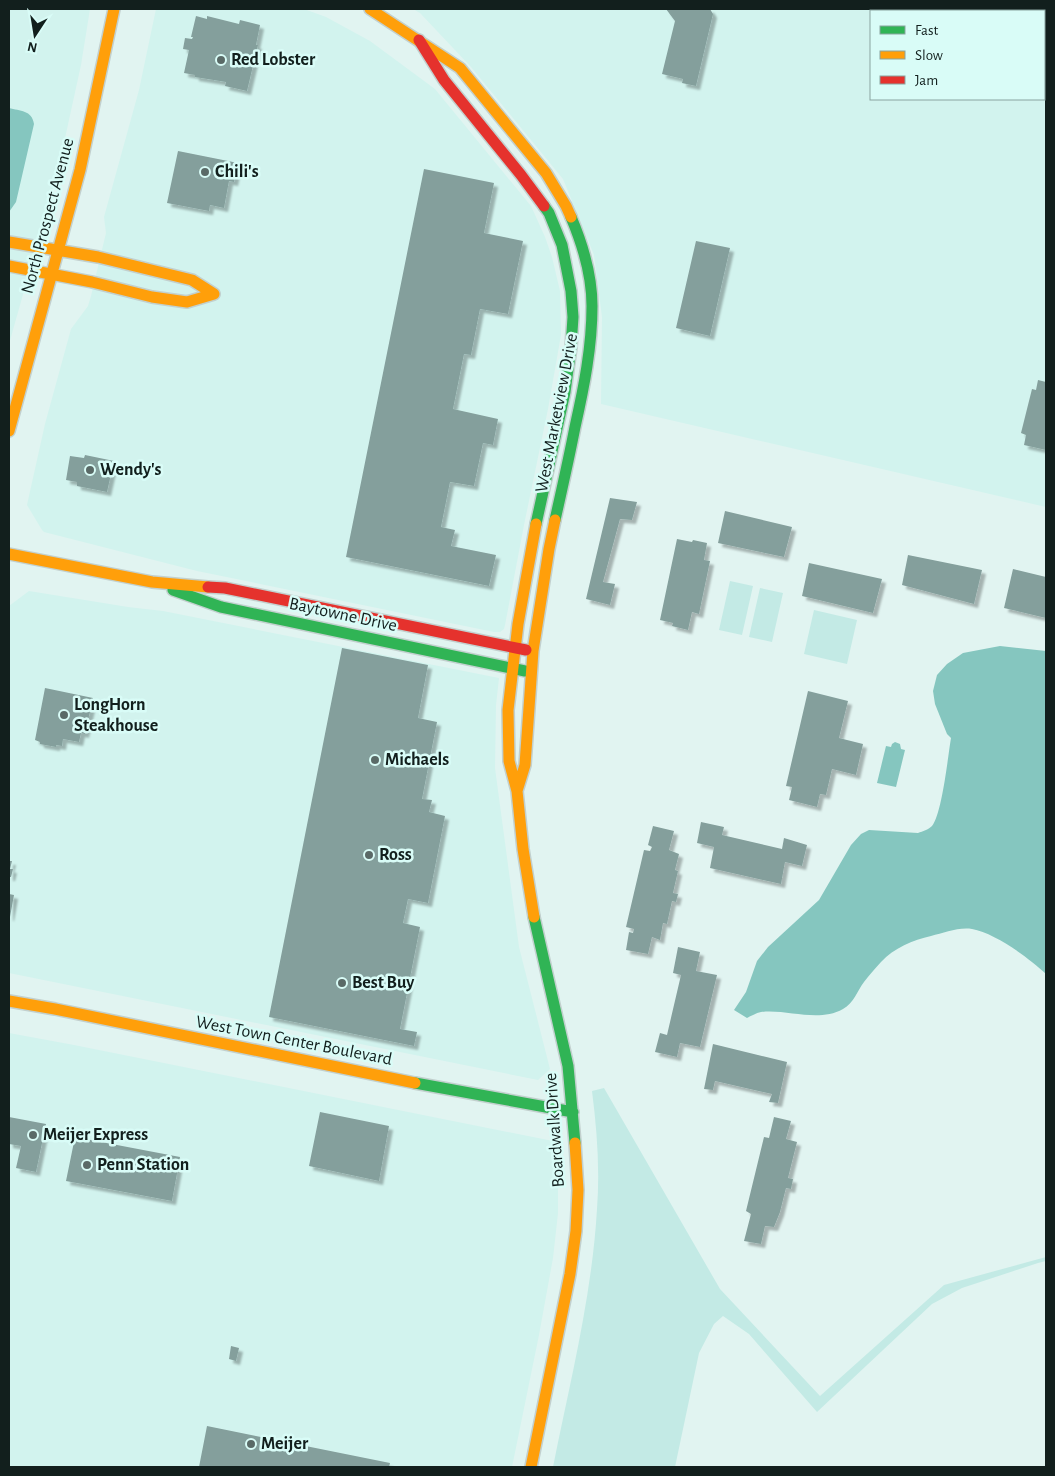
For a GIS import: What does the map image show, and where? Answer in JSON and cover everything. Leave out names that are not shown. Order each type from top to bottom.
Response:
[{"type":"main road","name":"North Prospect Avenue","points":[[9,431],[88,136],[114,9]]},
{"type":"main road","name":"West Marketview Drive","points":[[370,9],[460,68],[546,173],[566,206],[580,239],[592,304],[590,348],[582,396],[548,549],[531,673]]},
{"type":"main road","name":"West Marketview Drive","points":[[419,40],[444,80],[521,175],[549,213],[562,245],[571,291],[573,317],[572,347],[565,392],[532,545],[518,624],[513,669]]},
{"type":"main road","points":[[9,242],[103,258],[192,280],[214,294],[187,302],[152,297],[92,282],[9,266]]},
{"type":"main road","name":"Baytowne Drive","points":[[9,554],[152,582],[225,588],[533,651]]},
{"type":"main road","name":"Baytowne Drive","points":[[152,582],[221,607],[531,673]]},
{"type":"main road","name":"Boardwalk Drive","points":[[513,669],[508,710],[509,761],[517,791],[523,849],[532,906],[543,962],[566,1055],[574,1112],[578,1190],[576,1231],[568,1283],[531,1467]]},
{"type":"main road","name":"Boardwalk Drive","points":[[517,791],[525,765],[531,673]]},
{"type":"main road","name":"West Town Center Boulevard","points":[[9,1001],[388,1078],[574,1112]]},
{"type":"shaded area","points":[[9,9],[90,9],[81,65],[60,161],[9,344]]},
{"type":"shaded area","points":[[156,9],[304,9],[326,17],[370,41],[435,89],[531,206],[552,257],[560,291],[561,335],[505,625],[504,629],[500,632],[197,571],[44,532],[27,505],[45,424],[71,329],[88,306],[91,296],[106,233],[104,217],[139,90]]},
{"type":"shaded area","points":[[413,9],[1046,9],[1046,507],[601,404],[602,317],[594,255],[563,179],[471,67],[420,13]]},
{"type":"shaded area","points":[[9,108],[28,114],[33,119],[34,124],[16,202],[9,212]]},
{"type":"shaded area","points":[[730,581],[753,586],[742,635],[719,630]]},
{"type":"shaded area","points":[[760,588],[783,593],[772,642],[749,637]]},
{"type":"shaded area","points":[[29,591],[163,611],[499,678],[496,705],[495,768],[519,947],[550,1069],[538,1080],[9,973],[9,606]]},
{"type":"shaded area","points":[[814,610],[857,620],[847,664],[804,654]]},
{"type":"shaded area","points":[[1000,646],[1046,651],[1046,974],[1021,954],[991,935],[972,929],[962,929],[904,945],[881,962],[862,985],[850,1004],[833,1013],[813,1015],[761,1012],[747,1018],[734,1010],[746,992],[757,961],[768,947],[819,900],[851,845],[861,834],[869,830],[918,833],[932,826],[936,820],[942,798],[951,738],[947,734],[935,704],[933,691],[937,675],[947,664],[963,653]]},
{"type":"shaded area","points":[[895,742],[900,744],[901,749],[905,750],[896,787],[877,783],[886,746],[891,747]]},
{"type":"shaded area","points":[[9,1033],[558,1142],[558,1213],[553,1258],[512,1467],[9,1467]]},
{"type":"shaded area","points":[[604,1088],[720,1289],[820,1396],[944,1285],[1046,1257],[1046,1261],[962,1288],[932,1304],[817,1412],[749,1334],[723,1316],[714,1324],[699,1353],[675,1467],[553,1467],[580,1339],[594,1242],[598,1194],[598,1164],[592,1091]]},
{"type":"building","points":[[666,9],[710,9],[713,14],[696,86],[682,83],[683,79],[662,74],[675,21]]},
{"type":"building","name":"Red Lobster","points":[[196,16],[207,19],[207,16],[239,24],[240,20],[260,25],[256,45],[258,45],[247,91],[225,86],[226,82],[195,77],[195,75],[184,73],[189,50],[183,49],[185,38],[192,39],[193,37],[191,37]]},
{"type":"building","name":"Chili's","points":[[178,151],[238,163],[234,182],[229,181],[224,208],[210,205],[209,211],[167,203]]},
{"type":"building","points":[[424,169],[494,183],[484,233],[523,241],[508,314],[480,309],[471,355],[464,354],[453,409],[498,419],[493,445],[483,443],[474,486],[450,482],[441,527],[455,530],[451,546],[496,555],[489,586],[346,557]]},
{"type":"building","points":[[696,241],[730,248],[710,336],[676,328]]},
{"type":"building","points":[[1038,380],[1046,382],[1046,450],[1024,445],[1026,435],[1021,433],[1032,389],[1036,390]]},
{"type":"building","name":"Wendy's","points":[[85,455],[114,461],[107,492],[77,486],[77,482],[66,480],[70,456],[84,458]]},
{"type":"building","points":[[610,498],[637,502],[632,520],[620,519],[603,582],[615,584],[610,605],[586,599]]},
{"type":"building","points":[[725,511],[792,527],[784,557],[718,543]]},
{"type":"building","points":[[677,539],[707,543],[704,560],[710,561],[699,614],[692,612],[688,630],[672,626],[673,623],[660,620]]},
{"type":"building","points":[[908,555],[982,570],[974,604],[902,585]]},
{"type":"building","points":[[809,563],[882,579],[873,613],[802,596]]},
{"type":"building","points":[[1013,569],[1046,577],[1046,618],[1004,608]]},
{"type":"building","points":[[342,648],[428,665],[418,718],[437,722],[422,799],[432,800],[429,812],[445,816],[428,903],[408,899],[403,923],[420,927],[400,1029],[417,1032],[414,1046],[269,1017]]},
{"type":"building","name":"LongHorn Steakhouse","points":[[45,688],[93,698],[85,734],[81,733],[79,742],[63,739],[62,746],[56,745],[56,747],[40,744],[40,742],[35,740]]},
{"type":"building","points":[[808,691],[848,701],[839,738],[863,744],[856,775],[832,769],[826,795],[820,794],[817,807],[789,800],[792,787],[786,786]]},
{"type":"building","points":[[701,822],[724,827],[722,835],[782,849],[784,838],[807,845],[802,866],[785,862],[781,884],[710,868],[714,847],[697,843]]},
{"type":"building","points":[[653,826],[674,831],[669,850],[679,854],[675,870],[678,871],[673,893],[678,894],[676,902],[672,901],[667,924],[663,923],[660,940],[652,937],[648,954],[626,950],[629,932],[633,933],[634,929],[626,927],[644,850],[650,851],[652,847],[648,845]]},
{"type":"building","points":[[9,861],[12,861],[10,869],[13,869],[11,877],[9,877]]},
{"type":"building","points":[[9,894],[14,895],[10,917],[9,917]]},
{"type":"building","points":[[678,947],[700,952],[696,971],[717,975],[700,1047],[680,1043],[677,1057],[655,1052],[660,1033],[667,1035],[681,975],[673,973]]},
{"type":"building","points":[[713,1044],[787,1062],[778,1103],[769,1102],[772,1094],[715,1081],[713,1090],[704,1089]]},
{"type":"building","points":[[320,1112],[389,1126],[379,1181],[309,1166]]},
{"type":"building","name":"Meijer Express","points":[[9,1117],[46,1124],[36,1172],[16,1168],[21,1146],[9,1144]]},
{"type":"building","points":[[774,1117],[791,1121],[786,1139],[797,1142],[788,1178],[793,1179],[791,1189],[786,1188],[774,1227],[765,1226],[761,1244],[744,1241],[751,1214],[746,1211],[764,1137],[769,1138]]},
{"type":"building","points":[[75,1137],[180,1157],[172,1201],[66,1181]]},
{"type":"building","points":[[231,1346],[239,1348],[236,1361],[229,1359]]},
{"type":"building","name":"Meijer","points":[[207,1426],[390,1463],[389,1467],[199,1467]]},
{"type":"traffic: fast","points":[[536,524],[565,392],[573,317],[571,291],[562,245],[549,213],[544,206]]},
{"type":"traffic: fast","points":[[555,520],[584,382],[592,321],[592,295],[588,272],[571,217]]},
{"type":"traffic: fast","points":[[173,590],[221,607],[525,671]]},
{"type":"traffic: fast","points":[[534,917],[568,1066],[575,1143]]},
{"type":"traffic: fast","points":[[415,1083],[573,1112]]},
{"type":"traffic: slow","points":[[9,431],[80,170],[114,9]]},
{"type":"traffic: slow","points":[[370,9],[460,68],[546,173],[571,217]]},
{"type":"traffic: slow","points":[[9,242],[98,257],[192,280],[214,294]]},
{"type":"traffic: slow","points":[[9,266],[92,282],[152,297],[187,302],[214,294]]},
{"type":"traffic: slow","points":[[517,791],[525,765],[533,651],[555,520]]},
{"type":"traffic: slow","points":[[534,917],[523,849],[517,791],[509,761],[508,710],[518,624],[536,524]]},
{"type":"traffic: slow","points":[[9,554],[152,582],[208,587]]},
{"type":"traffic: slow","points":[[9,1001],[415,1083]]},
{"type":"traffic: slow","points":[[531,1467],[570,1274],[576,1231],[578,1190],[575,1143]]},
{"type":"traffic: jam","points":[[419,40],[444,80],[544,206]]},
{"type":"traffic: jam","points":[[208,587],[225,588],[526,650]]},
{"type":"place","name":"Red Lobster","points":[[221,60]]},
{"type":"place","name":"Chili's","points":[[205,172]]},
{"type":"place","name":"Wendy's","points":[[90,470]]},
{"type":"place","name":"LongHorn Steakhouse","points":[[64,715]]},
{"type":"place","name":"Michaels","points":[[375,760]]},
{"type":"place","name":"Ross","points":[[369,855]]},
{"type":"place","name":"Best Buy","points":[[342,983]]},
{"type":"place","name":"Meijer Express","points":[[33,1135]]},
{"type":"place","name":"Penn Station","points":[[87,1165]]},
{"type":"place","name":"Meijer","points":[[251,1444]]}]
